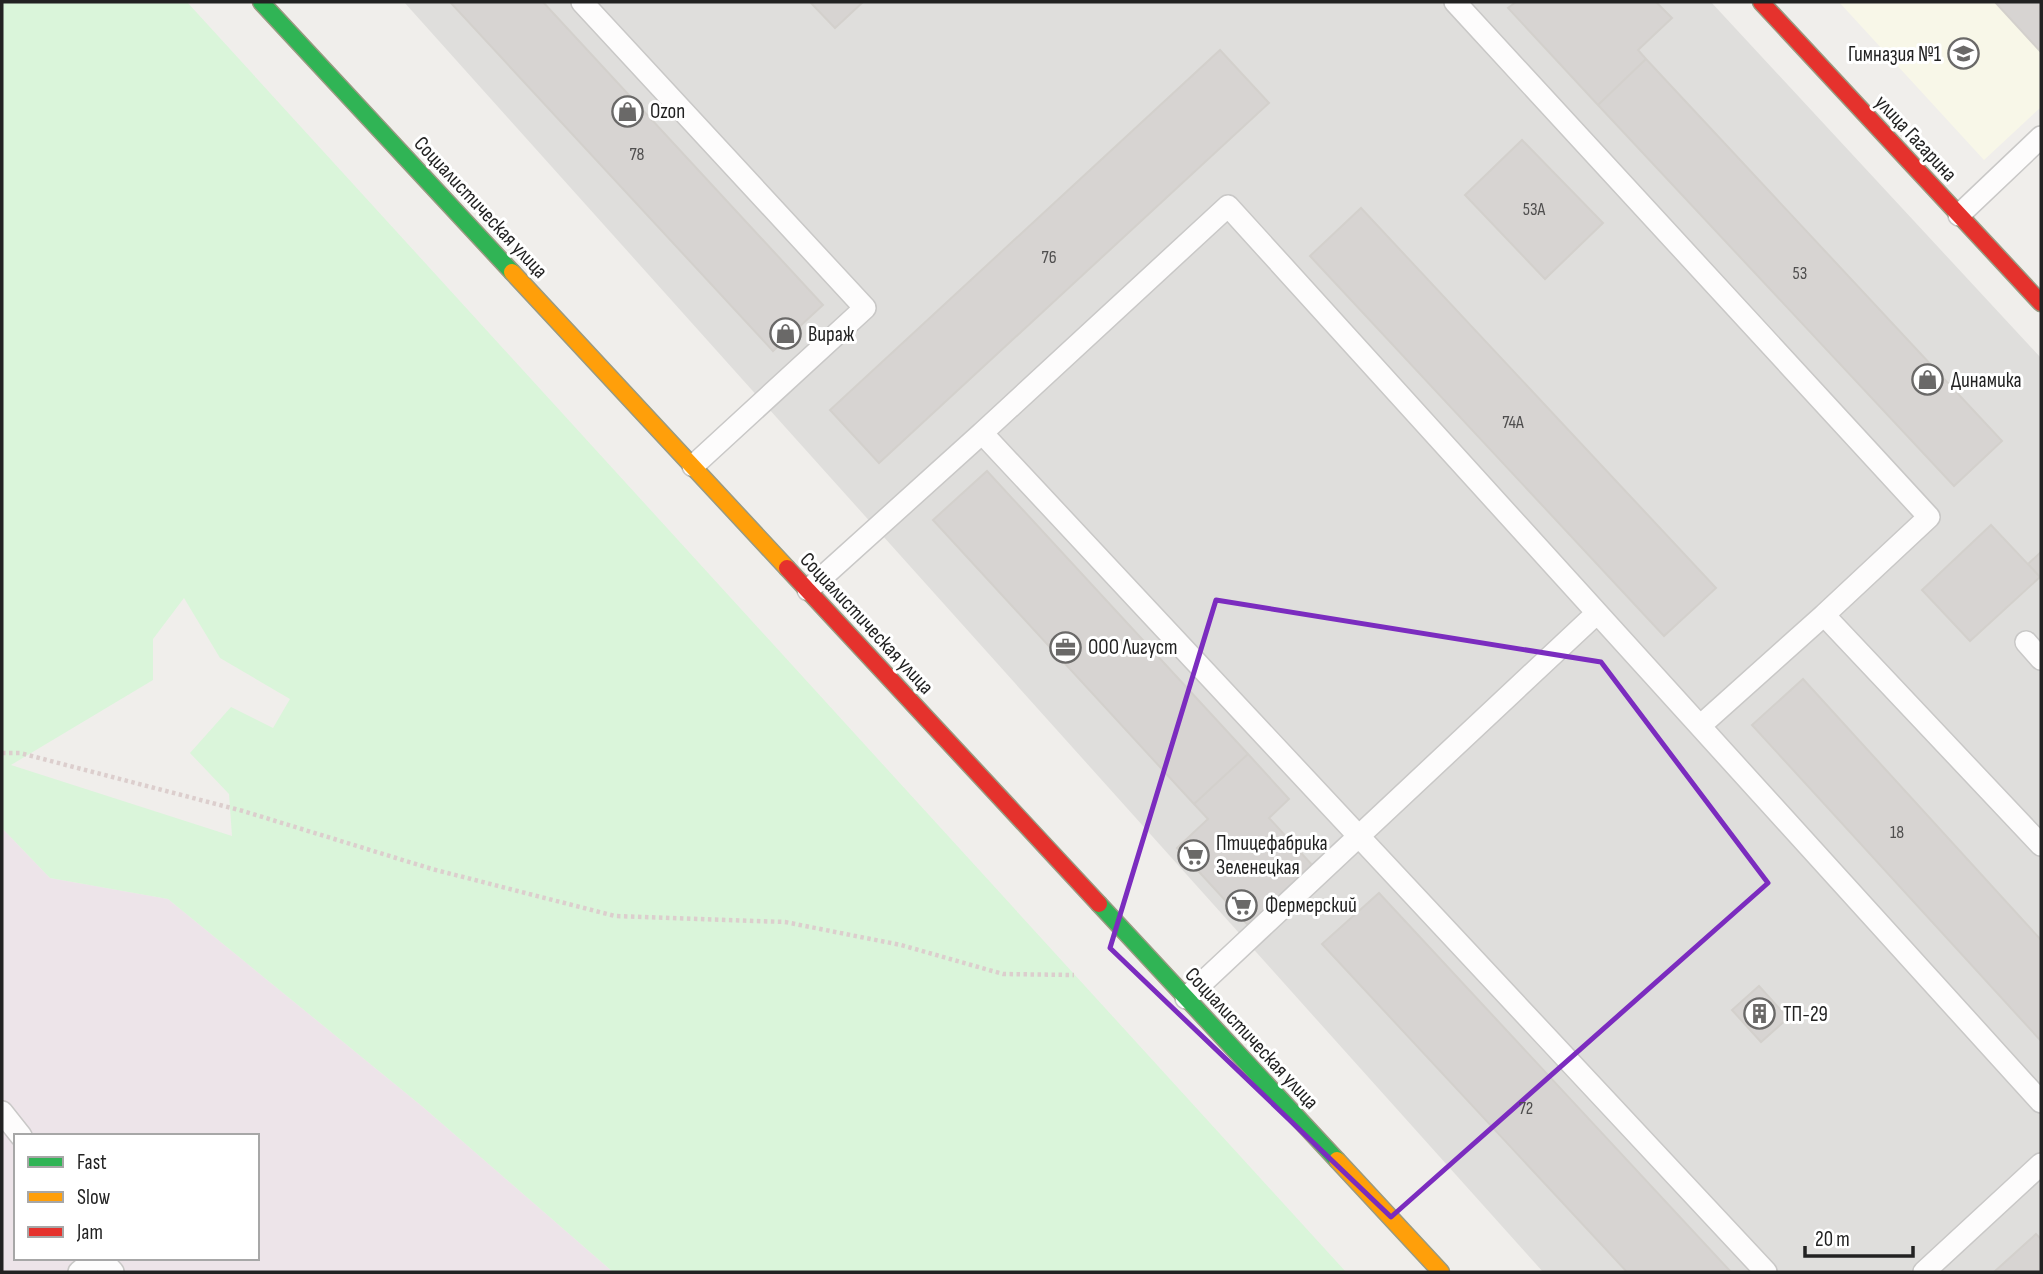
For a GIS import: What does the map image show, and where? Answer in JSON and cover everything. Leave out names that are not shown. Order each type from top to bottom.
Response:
[{"type":"main road","name":"Социалистическая улица","points":[[261,2],[1441,1272]]},
{"type":"main road","name":"улица Гагарина","points":[[1761,2],[2041,303]]},
{"type":"lane","points":[[582,2],[865,308],[693,466]]},
{"type":"lane","points":[[1455,2],[1929,517],[1700,726]]},
{"type":"lane","points":[[1959,215],[2041,136]]},
{"type":"lane","points":[[808,590],[1228,206],[2041,1102]]},
{"type":"lane","points":[[982,433],[1766,1272]]},
{"type":"lane","points":[[1186,998],[1597,613]]},
{"type":"lane","points":[[1824,615],[2041,845]]},
{"type":"lane","points":[[2026,642],[2041,659]]},
{"type":"lane","points":[[2,1112],[19,1134]]},
{"type":"lane","points":[[1924,1272],[2041,1164]]},
{"type":"lane","points":[[79,1272],[95,1260]]},
{"type":"lane","points":[[100,1260],[113,1272]]},
{"type":"path","points":[[2,753],[20,752],[230,807],[432,869],[615,916],[785,922],[901,945],[1003,974],[1074,975]]},
{"type":"highlighted area","points":[[1216,600],[1601,662],[1768,883],[1391,1217],[1110,948]]},
{"type":"shaded area","points":[[404,2],[1711,2],[2041,358],[2041,1272],[1543,1272]]},
{"type":"shaded area","name":"Гимназия №1","points":[[1839,2],[2041,2],[2041,107],[1984,160]]},
{"type":"shaded area","points":[[2,828],[50,878],[168,899],[423,1107],[613,1272],[2,1272]]},
{"type":"green space","points":[[2,2],[187,2],[1346,1272],[613,1272],[423,1107],[168,899],[50,878],[2,828]],"holes":[[[184,598],[220,658],[290,699],[273,728],[231,707],[190,753],[229,794],[232,836],[11,765],[153,680],[153,639]]]},
{"type":"building","points":[[450,2],[543,2],[823,305],[773,351]]},
{"type":"building","points":[[810,2],[863,2],[835,28]]},
{"type":"building","points":[[1516,2],[1656,2],[1672,18],[1638,50],[1646,59],[1598,105],[1508,8]]},
{"type":"building","points":[[1995,2],[2041,2],[2040,51]]},
{"type":"building","points":[[1220,50],[1269,103],[879,463],[830,410]]},
{"type":"building","points":[[1646,59],[2002,441],[1954,486],[1598,105]]},
{"type":"building","points":[[1522,140],[1603,223],[1545,279],[1465,195]]},
{"type":"building","points":[[1361,208],[1716,588],[1664,636],[1310,256]]},
{"type":"building","points":[[987,471],[1248,754],[1194,804],[933,520]]},
{"type":"building","points":[[1991,525],[2040,577],[1970,641],[1922,590]]},
{"type":"building","points":[[2041,552],[2041,578],[2028,564]]},
{"type":"building","points":[[1803,679],[2041,940],[2041,1041],[1752,725]]},
{"type":"building","points":[[1248,754],[1289,799],[1269,818],[1313,866],[1248,925],[1177,848],[1208,819],[1194,804]]},
{"type":"building","points":[[1379,893],[1731,1272],[1627,1272],[1322,944]]},
{"type":"building","name":"ТП-29","points":[[1759,986],[1788,1018],[1761,1042],[1732,1010]]},
{"type":"building","points":[[2036,1234],[2041,1239],[2041,1272],[1994,1272]]},
{"type":"traffic: fast","points":[[261,2],[512,272]]},
{"type":"traffic: fast","points":[[1099,904],[1337,1160]]},
{"type":"traffic: slow","points":[[512,272],[787,568]]},
{"type":"traffic: slow","points":[[1337,1160],[1441,1272]]},
{"type":"traffic: jam","points":[[1761,2],[2041,303]]},
{"type":"traffic: jam","points":[[787,568],[1099,904]]},
{"type":"place","name":"Гимназия №1","points":[[1964,54]]},
{"type":"place","name":"Ozon","points":[[627,111]]},
{"type":"place","name":"Вираж","points":[[785,334]]},
{"type":"place","name":"Динамика","points":[[1928,380]]},
{"type":"place","name":"ООО Лигуст","points":[[1065,647]]},
{"type":"place","name":"Птицефабрика Зеленецкая","points":[[1193,855]]},
{"type":"place","name":"Фермерский","points":[[1242,905]]},
{"type":"place","name":"ТП-29","points":[[1760,1014]]}]
